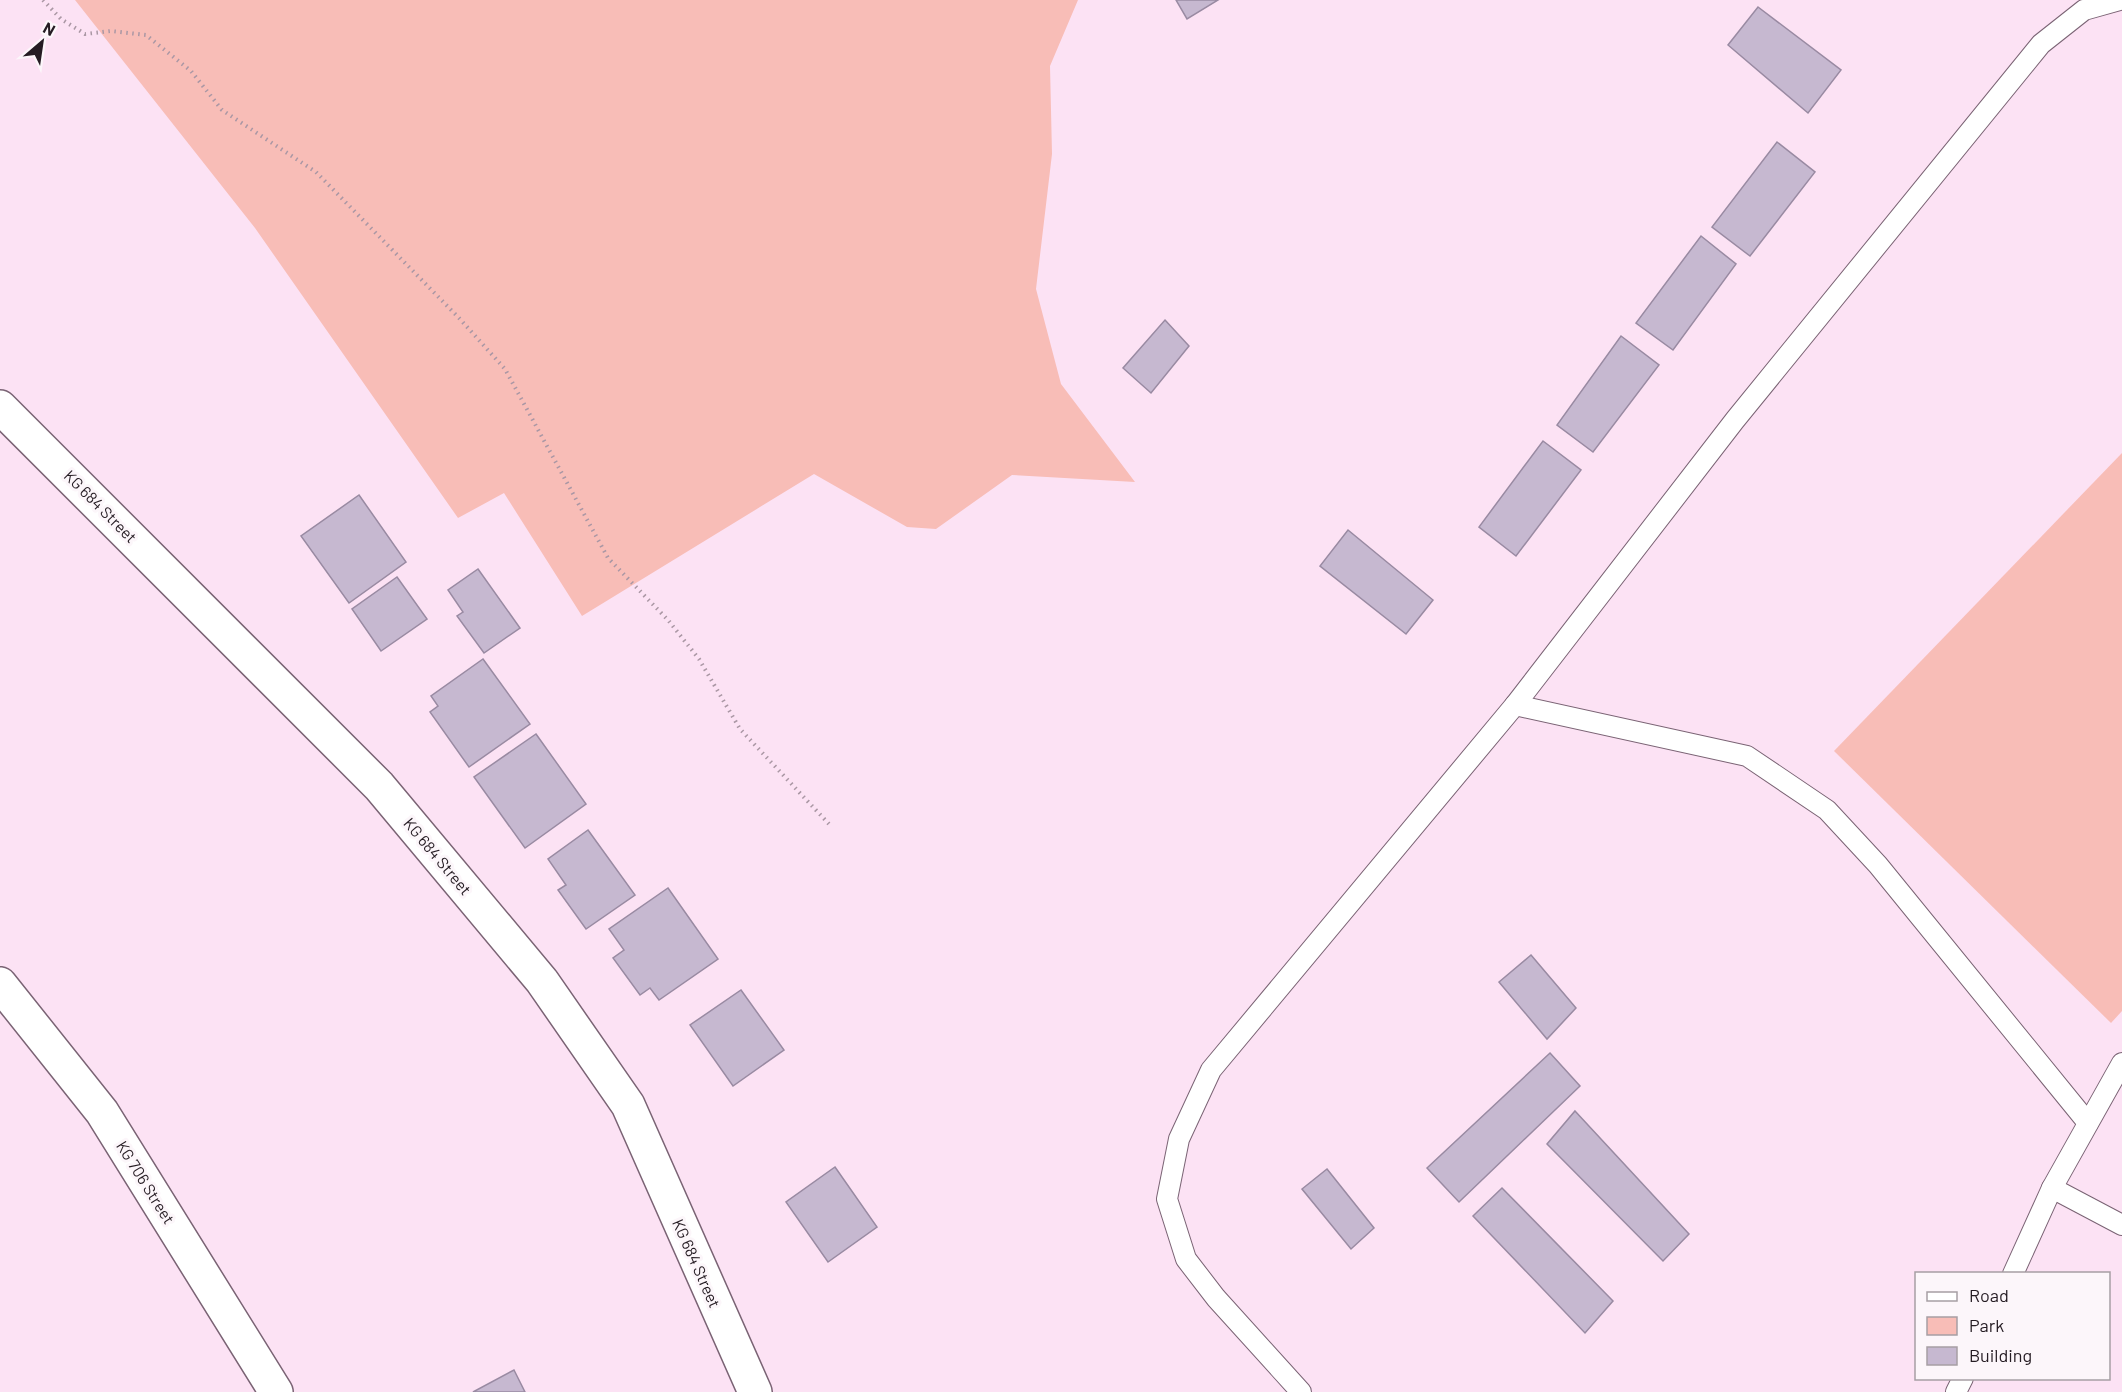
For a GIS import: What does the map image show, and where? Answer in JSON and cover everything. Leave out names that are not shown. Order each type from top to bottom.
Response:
[{"type":"street","name":"KG 684 Street","points":[[0,407],[379,786],[542,981],[628,1104],[755,1392]]},
{"type":"street","name":"KG 706 Street","points":[[0,984],[102,1112],[276,1392]]},
{"type":"lane","points":[[1301,1392],[1216,1298],[1186,1259],[1167,1199],[1179,1139],[1211,1070],[1515,705],[1735,420],[2041,44],[2084,9],[2120,0]]},
{"type":"lane","points":[[1515,705],[1747,756],[1827,810],[1878,865],[2088,1124]]},
{"type":"lane","points":[[2014,1272],[2052,1188],[2122,1063]]},
{"type":"lane","points":[[2052,1188],[2122,1225]]},
{"type":"path","points":[[42,0],[60,19],[85,34],[111,31],[146,35],[191,71],[222,110],[316,172],[459,318],[506,369],[608,558],[668,620],[699,659],[740,729],[829,824]]},
{"type":"green space","points":[[75,0],[1078,0],[1050,66],[1052,154],[1036,289],[1061,384],[1135,482],[1012,475],[936,529],[907,527],[814,474],[582,616],[504,493],[458,518],[255,228]]},
{"type":"green space","points":[[2122,453],[2122,1011],[2111,1023],[1834,751]]},
{"type":"building","points":[[1176,0],[1218,0],[1187,19]]},
{"type":"building","points":[[1758,7],[1841,70],[1808,113],[1728,45]]},
{"type":"building","points":[[1777,142],[1815,172],[1750,256],[1712,227]]},
{"type":"building","points":[[1701,236],[1736,264],[1673,350],[1636,323]]},
{"type":"building","points":[[1165,320],[1189,346],[1151,393],[1123,368]]},
{"type":"building","points":[[1621,336],[1659,365],[1593,452],[1557,425]]},
{"type":"building","points":[[1543,441],[1581,470],[1516,556],[1479,527]]},
{"type":"building","points":[[359,495],[406,562],[349,603],[301,536]]},
{"type":"building","points":[[1348,530],[1433,600],[1406,634],[1320,566]]},
{"type":"building","points":[[478,569],[520,628],[484,653],[457,616],[463,612],[448,590]]},
{"type":"building","points":[[397,577],[427,619],[381,651],[352,609]]},
{"type":"building","points":[[483,659],[530,724],[469,767],[430,712],[438,706],[431,696]]},
{"type":"building","points":[[536,734],[586,804],[525,848],[474,777]]},
{"type":"building","points":[[588,830],[635,895],[586,929],[558,890],[566,885],[548,859]]},
{"type":"building","points":[[668,888],[718,959],[659,1000],[650,988],[640,995],[613,958],[624,950],[609,929]]},
{"type":"building","points":[[1531,955],[1576,1008],[1547,1039],[1499,982]]},
{"type":"building","points":[[741,990],[784,1050],[733,1086],[690,1025]]},
{"type":"building","points":[[1550,1053],[1580,1086],[1459,1202],[1427,1168]]},
{"type":"building","points":[[1575,1111],[1689,1234],[1663,1261],[1547,1144]]},
{"type":"building","points":[[835,1167],[877,1227],[828,1262],[786,1202]]},
{"type":"building","points":[[1327,1169],[1374,1228],[1351,1249],[1302,1189]]},
{"type":"building","points":[[1502,1188],[1613,1301],[1585,1333],[1473,1216]]},
{"type":"building","points":[[514,1370],[525,1392],[473,1392]]}]
